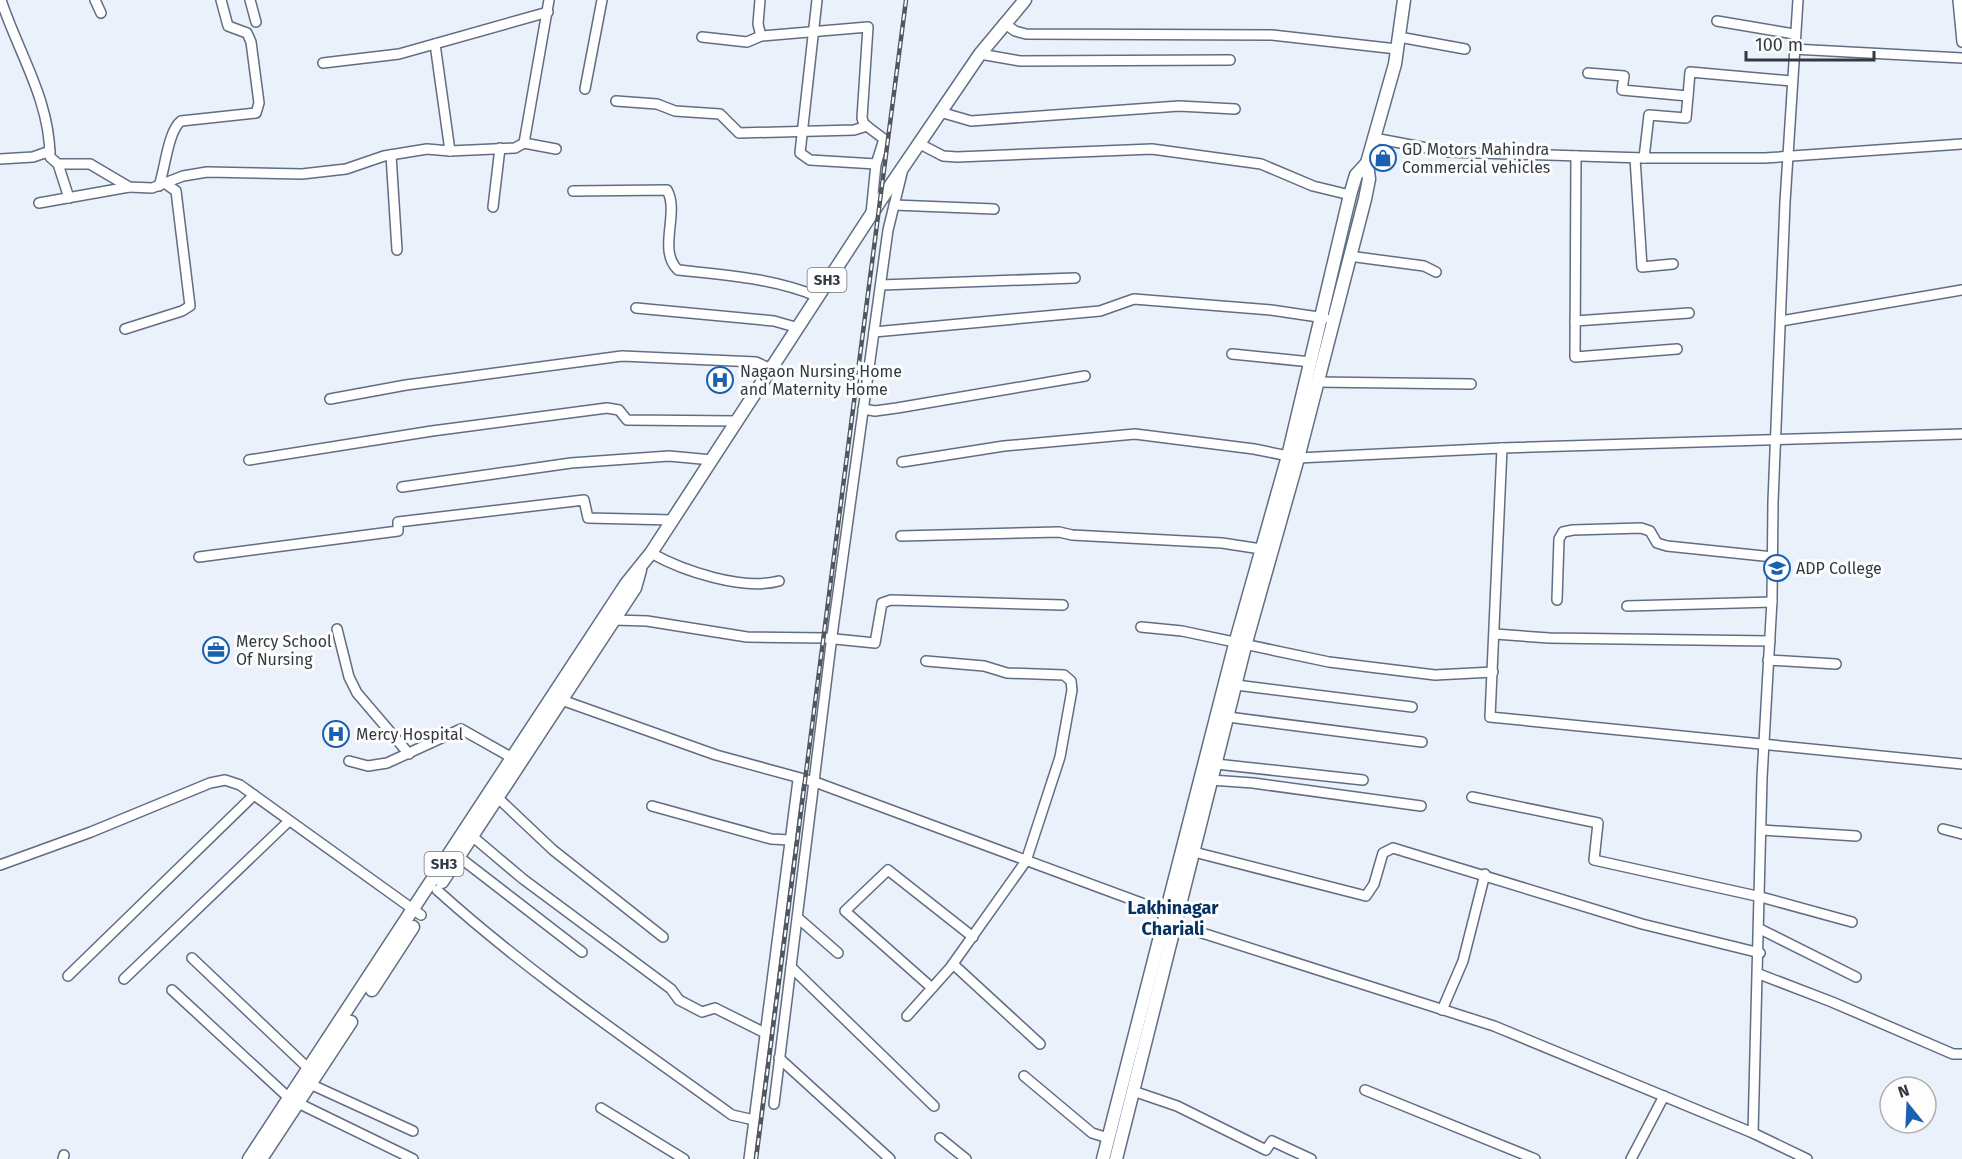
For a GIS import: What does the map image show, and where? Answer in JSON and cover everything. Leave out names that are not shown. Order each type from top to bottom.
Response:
[{"type":"main road","name":"SH3","points":[[249,1159],[310,1084],[626,584],[651,554],[795,327],[980,54],[1024,0]]},
{"type":"main road","points":[[1103,1159],[1172,918],[1194,852],[1236,685],[1240,645],[1316,382],[1369,179],[1367,163],[1398,43],[1404,0]]},
{"type":"main road","points":[[1119,1158],[1172,918],[1240,645],[1261,549],[1293,457],[1319,317],[1350,195],[1356,175],[1367,163]]},
{"type":"main road","name":"SH3","points":[[556,698],[635,588],[640,569]]},
{"type":"main road","name":"SH3","points":[[261,1159],[294,1101],[309,1069],[417,913],[437,890],[498,798],[516,760]]},
{"type":"street","points":[[1,0],[42,105],[50,157],[58,164],[69,198]]},
{"type":"street","points":[[95,0],[101,13]]},
{"type":"street","points":[[162,185],[168,146],[176,125],[181,121],[256,113],[259,103],[251,42],[247,33],[228,26],[221,0]]},
{"type":"street","points":[[250,0],[256,22]]},
{"type":"street","points":[[524,143],[549,0]]},
{"type":"street","points":[[585,89],[602,0]]},
{"type":"street","points":[[760,0],[758,24],[761,36]]},
{"type":"street","points":[[817,0],[800,153],[810,160],[876,164]]},
{"type":"street","points":[[1753,1133],[1760,953],[1764,744],[1772,602],[1780,321],[1791,81],[1798,0]]},
{"type":"street","points":[[1958,0],[1962,42]]},
{"type":"street","points":[[323,63],[399,54],[548,12]]},
{"type":"street","points":[[1717,21],[1794,34]]},
{"type":"street","points":[[1004,23],[1026,34],[1237,34],[1465,49]]},
{"type":"street","points":[[702,37],[747,42],[761,36],[868,27],[862,118],[867,126],[884,139],[876,164],[871,214]]},
{"type":"street","points":[[435,44],[450,151]]},
{"type":"street","points":[[1793,49],[1962,58]]},
{"type":"street","points":[[980,54],[1020,62],[1230,60]]},
{"type":"street","points":[[1588,72],[1624,76],[1622,90],[1688,96]]},
{"type":"street","points":[[1673,264],[1642,267],[1640,158],[1648,116],[1686,118],[1690,72],[1791,81]]},
{"type":"street","points":[[616,101],[657,104],[675,111],[720,114],[739,133],[854,130],[867,126]]},
{"type":"street","points":[[940,112],[971,121],[1179,106],[1235,109]]},
{"type":"street","points":[[1374,138],[1448,152],[1640,158],[1765,158],[1962,144]]},
{"type":"street","points":[[39,203],[129,187],[162,185],[183,176],[207,172],[302,174],[346,169],[391,155],[427,149],[450,151],[515,148],[524,143],[556,149]]},
{"type":"street","points":[[920,144],[943,156],[957,157],[1152,149],[1224,157],[1261,164],[1320,189],[1350,195]]},
{"type":"street","points":[[493,207],[500,148]]},
{"type":"street","points":[[0,159],[33,157],[50,151]]},
{"type":"street","points":[[391,155],[397,250]]},
{"type":"street","points":[[1575,156],[1575,357],[1677,349]]},
{"type":"street","points":[[58,164],[90,164],[129,187]]},
{"type":"street","points":[[774,1104],[831,639],[881,285],[894,205],[904,168]]},
{"type":"street","points":[[125,329],[182,311],[190,306],[176,191],[162,185]]},
{"type":"street","points":[[573,191],[667,190],[672,199],[669,239],[672,264],[678,270],[741,277],[800,289],[816,296]]},
{"type":"street","points":[[894,205],[994,209]]},
{"type":"street","points":[[1349,256],[1424,266],[1436,272]]},
{"type":"street","points":[[881,285],[1076,278]]},
{"type":"street","points":[[1780,321],[1962,290]]},
{"type":"street","points":[[874,332],[1100,311],[1134,299],[1271,310],[1332,320]]},
{"type":"street","points":[[636,308],[774,321],[795,327]]},
{"type":"street","points":[[1575,321],[1689,313]]},
{"type":"street","points":[[1232,354],[1311,362]]},
{"type":"street","points":[[330,399],[406,385],[622,356],[756,362],[769,368]]},
{"type":"street","points":[[863,409],[875,411],[897,408],[1085,376]]},
{"type":"street","points":[[1316,382],[1471,384]]},
{"type":"street","points":[[249,460],[432,431],[608,408],[620,410],[627,420],[736,421]]},
{"type":"street","points":[[902,462],[1004,446],[1135,434],[1203,441],[1293,457],[1502,448],[1962,434]]},
{"type":"street","points":[[1502,448],[1490,717],[1962,764]]},
{"type":"street","points":[[402,487],[571,462],[669,456],[712,460]]},
{"type":"street","points":[[199,557],[398,531],[398,522],[584,500],[588,518],[673,520]]},
{"type":"street","points":[[1557,600],[1559,539],[1563,532],[1573,530],[1641,528],[1650,531],[1657,543],[1667,546],[1773,557]]},
{"type":"street","points":[[901,536],[1059,532],[1072,535],[1222,543],[1261,549]]},
{"type":"street","points":[[651,554],[670,564],[702,574],[737,580],[771,583],[779,581]]},
{"type":"street","points":[[614,620],[647,621],[747,637],[831,639],[874,643],[882,603],[891,600],[1063,605]]},
{"type":"street","points":[[1628,606],[1772,602]]},
{"type":"street","points":[[1141,627],[1182,631],[1329,663],[1424,674],[1493,672]]},
{"type":"street","points":[[337,629],[349,677],[357,693],[409,754]]},
{"type":"street","points":[[1495,634],[1549,638],[1770,641]]},
{"type":"street","points":[[907,1016],[953,964],[1026,861],[1060,757],[1067,723],[1071,681],[1064,675],[1007,673],[984,666],[926,660]]},
{"type":"street","points":[[1768,660],[1836,664]]},
{"type":"street","points":[[1236,685],[1412,707]]},
{"type":"street","points":[[556,698],[716,755],[798,780],[815,782],[1172,918],[1494,1026],[1753,1133],[1807,1159]]},
{"type":"street","points":[[1228,717],[1422,742]]},
{"type":"street","points":[[349,761],[368,766],[409,754],[461,729],[516,760]]},
{"type":"street","points":[[1216,764],[1363,780]]},
{"type":"street","points":[[0,865],[91,832],[210,783],[225,780],[240,785],[417,913]]},
{"type":"street","points":[[749,1159],[798,780]]},
{"type":"street","points":[[1211,780],[1253,783],[1421,806]]},
{"type":"street","points":[[68,976],[254,795]]},
{"type":"street","points":[[1472,797],[1598,823],[1594,860],[1761,897],[1852,922]]},
{"type":"street","points":[[498,798],[553,850],[663,937]]},
{"type":"street","points":[[652,806],[771,839],[790,840]]},
{"type":"street","points":[[124,979],[289,821]]},
{"type":"street","points":[[1943,829],[1962,834]]},
{"type":"street","points":[[1762,830],[1856,836]]},
{"type":"street","points":[[472,836],[523,879],[671,989],[679,1000],[702,1012],[715,1008],[765,1033]]},
{"type":"street","points":[[1194,852],[1366,896],[1374,884],[1383,853],[1393,848],[1485,874],[1642,924],[1760,953]]},
{"type":"street","points":[[459,857],[582,952]]},
{"type":"street","points":[[932,988],[845,912],[888,870],[973,937]]},
{"type":"street","points":[[1442,1010],[1463,961],[1485,874]]},
{"type":"street","points":[[437,890],[492,939],[602,1023],[732,1115],[754,1120]]},
{"type":"street","points":[[798,918],[838,953]]},
{"type":"street","points":[[1760,929],[1856,977]]},
{"type":"street","points":[[192,958],[309,1069]]},
{"type":"street","points":[[953,964],[1040,1044]]},
{"type":"street","points":[[791,967],[934,1106]]},
{"type":"street","points":[[1759,974],[1832,1002],[1953,1054],[1962,1054]]},
{"type":"street","points":[[172,990],[294,1101],[413,1159]]},
{"type":"street","points":[[779,1058],[890,1159]]},
{"type":"street","points":[[1024,1076],[1092,1133],[1108,1138]]},
{"type":"street","points":[[310,1084],[413,1131]]},
{"type":"street","points":[[1365,1090],[1535,1159]]},
{"type":"street","points":[[1133,1091],[1177,1106],[1266,1150],[1272,1141],[1311,1159]]},
{"type":"street","points":[[1631,1159],[1665,1096]]},
{"type":"street","points":[[601,1108],[684,1159]]},
{"type":"street","points":[[940,1138],[966,1159]]},
{"type":"railway","points":[[756,1159],[906,0]]},
{"type":"place","name":"GD Motors Mahindra Commercial vehicles","points":[[1383,158]]},
{"type":"place","name":"Nagaon Nursing Home and Maternity Home","points":[[720,380]]},
{"type":"place","name":"ADP College","points":[[1777,568]]},
{"type":"place","name":"Mercy School Of Nursing","points":[[216,650]]},
{"type":"place","name":"Mercy Hospital","points":[[336,734]]},
{"type":"district","name":"Lakhinagar Chariali","points":[[1173,918]]}]
